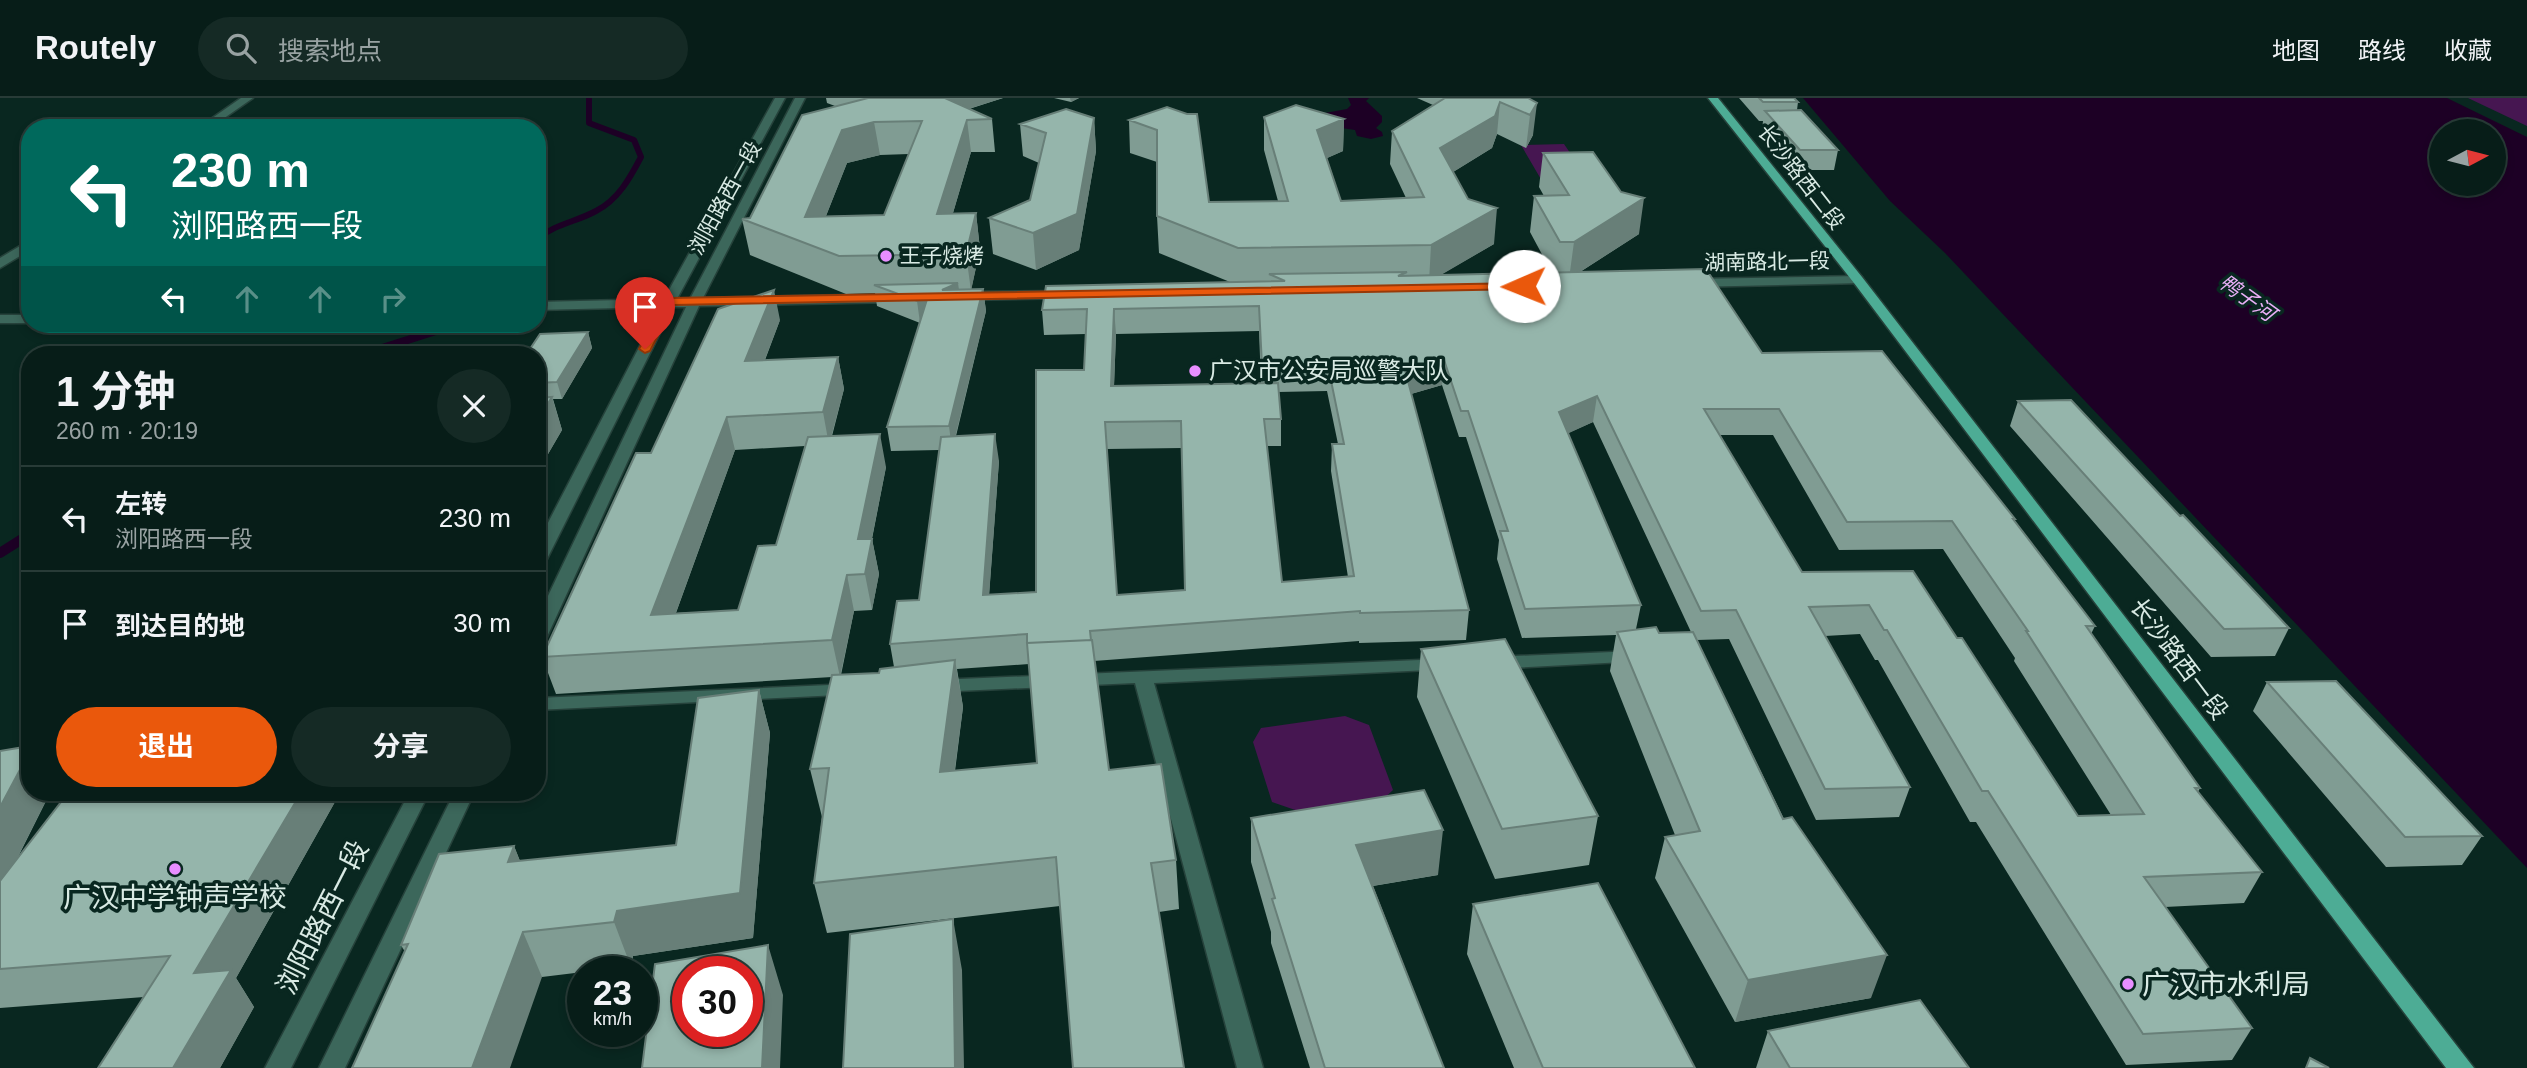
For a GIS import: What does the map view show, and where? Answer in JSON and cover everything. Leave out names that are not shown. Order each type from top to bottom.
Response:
[{"type":"main road","name":"长沙路西二段","points":[[1713,98],[1857,280]]},
{"type":"main road","name":"长沙路西一段","points":[[1857,280],[2461,1068]]},
{"type":"street","points":[[216,119],[248,98]]},
{"type":"street","name":"浏阳路西一段","points":[[546,543],[669,302],[780,98]]},
{"type":"street","points":[[546,620],[695,301],[800,98]]},
{"type":"street","points":[[0,264],[21,250]]},
{"type":"street","name":"湖南路北一段","points":[[1677,283],[1857,280]]},
{"type":"street","points":[[941,297],[1077,294]]},
{"type":"street","points":[[546,306],[914,297]]},
{"type":"street","points":[[0,319],[21,319]]},
{"type":"street","points":[[909,687],[1661,656]]},
{"type":"street","points":[[1143,677],[1250,1068]]},
{"type":"street","points":[[546,704],[868,689]]},
{"type":"street","name":"浏阳路西一段","points":[[278,1068],[415,801]]},
{"type":"street","points":[[332,1068],[460,801]]},
{"type":"shaded area","points":[[2468,98],[2527,98],[2527,126]]},
{"type":"shaded area","points":[[1564,144],[1588,179],[1542,181],[1521,145]]},
{"type":"shaded area","points":[[1345,716],[1369,725],[1393,790],[1379,803],[1301,812],[1272,802],[1253,742],[1261,728]]},
{"type":"water","points":[[1348,98],[1369,98],[1366,101],[1382,116],[1382,122],[1376,128],[1383,136],[1371,139],[1357,136],[1355,130],[1328,126],[1320,120],[1325,113],[1347,109],[1351,105]]},
{"type":"water","name":"鸭子河","points":[[1803,98],[2447,98],[2490,119],[2429,119],[2429,196],[2506,196],[2506,127],[2527,137],[2527,868],[1945,253],[1890,201]]},
{"type":"building","points":[[868,98],[945,98],[992,119],[967,120],[937,214],[976,213],[966,254],[839,256],[742,219],[750,218],[802,115]],"holes":[[[922,121],[884,215],[805,217],[842,130],[874,122]]]},
{"type":"building","points":[[1445,98],[1528,98],[1537,103],[1530,115],[1500,102],[1495,116],[1440,148],[1468,199],[1497,208],[1431,245],[1238,248],[1157,216],[1157,130],[1129,120],[1167,107],[1187,114],[1197,114],[1209,202],[1288,201],[1264,117],[1296,105],[1344,119],[1317,130],[1341,201],[1424,197],[1392,131]]},
{"type":"building","points":[[1759,98],[1794,98],[1798,102],[1763,102]]},
{"type":"building","points":[[1066,109],[1094,118],[1077,214],[1033,233],[989,218],[1030,200],[1046,133],[1020,124]]},
{"type":"building","points":[[1801,110],[1838,150],[1800,150],[1765,111]]},
{"type":"building","points":[[1593,152],[1621,192],[1644,198],[1574,242],[1560,242],[1534,196],[1569,195],[1543,153]]},
{"type":"building","points":[[1706,269],[1762,353],[1882,351],[2015,519],[2095,626],[2086,626],[2200,788],[2195,788],[2262,872],[2144,877],[2252,1028],[2143,1034],[1988,791],[1982,791],[1887,630],[1884,630],[1869,605],[1809,607],[1910,787],[1825,789],[1736,610],[1701,611],[1597,396],[1559,412],[1641,605],[1525,609],[1500,531],[1508,531],[1468,411],[1461,411],[1444,360],[1405,370],[1469,610],[1360,611],[1090,631],[1091,640],[1027,643],[1027,634],[890,644],[897,601],[919,600],[941,437],[995,434],[983,595],[1036,592],[1036,370],[1084,370],[1087,309],[1042,310],[1046,286],[1285,281],[1269,274],[1407,272],[1398,276]],"holes":[[[1259,306],[1262,366],[1328,366],[1344,444],[1332,444],[1354,576],[1282,582],[1264,419],[1281,419],[1278,383],[1111,386],[1114,309]],[[1704,409],[1779,409],[1847,522],[1952,521],[2028,631],[2144,814],[2078,816],[1962,638],[1957,638],[1913,571],[1802,572]],[[1181,421],[1185,590],[1117,595],[1105,422]]]},
{"type":"building","points":[[958,283],[942,290],[983,289],[949,426],[887,427],[928,296],[917,301],[874,285]]},
{"type":"building","points":[[774,290],[745,361],[838,357],[823,412],[727,417],[651,615],[738,610],[758,546],[776,545],[808,437],[880,434],[858,539],[872,539],[865,574],[847,575],[832,640],[546,657],[546,648],[636,453],[651,453],[718,309]]},
{"type":"building","points":[[588,332],[557,382],[546,383],[546,346],[532,346],[540,334]]},
{"type":"building","points":[[2071,400],[2289,628],[2224,629],[2018,401]]},
{"type":"building","points":[[1656,627],[1659,633],[1693,632],[1783,819],[1792,817],[1887,955],[1748,980],[1665,837],[1700,831],[1617,632]]},
{"type":"building","points":[[1505,639],[1598,816],[1502,829],[1421,649]]},
{"type":"building","points":[[1092,640],[1109,770],[1161,764],[1176,860],[1151,863],[1184,1068],[1073,1068],[1056,857],[814,883],[829,768],[810,769],[832,675],[879,673],[880,669],[955,660],[940,772],[1037,763],[1027,643]]},
{"type":"building","points":[[2336,681],[2482,836],[2405,837],[2267,682]]},
{"type":"building","points":[[759,690],[740,893],[617,911],[614,922],[523,932],[472,1068],[352,1068],[408,944],[401,945],[439,854],[514,846],[508,862],[676,845],[698,698]]},
{"type":"building","points":[[21,748],[21,768],[0,807],[0,751]]},
{"type":"building","points":[[1424,790],[1443,830],[1356,845],[1444,1068],[1325,1068],[1272,899],[1275,898],[1251,818]]},
{"type":"building","points":[[62,801],[296,801],[194,973],[231,970],[173,1068],[98,1068],[170,956],[0,969],[0,881]]},
{"type":"building","points":[[1598,883],[1695,1068],[1543,1068],[1473,904]]},
{"type":"building","points":[[953,919],[955,1068],[843,1068],[850,934]]},
{"type":"building","points":[[768,945],[762,1068],[642,1068],[645,1047],[658,1047],[658,963],[672,961],[672,1047],[763,1047],[763,956],[703,956]]},
{"type":"building","points":[[1920,1000],[1969,1068],[1790,1068],[1768,1031]]},
{"type":"building","points":[[2310,1058],[2329,1068],[2306,1068]]},
{"type":"waterway","points":[[546,233],[588,215],[611,201],[623,188],[641,157],[634,140],[589,123],[589,98]]},
{"type":"waterway","points":[[388,346],[430,333]]},
{"type":"waterway","points":[[0,553],[21,540]]},
{"type":"place","name":"王子烧烤","points":[[886,256]]},
{"type":"place","name":"广汉市公安局巡警大队","points":[[1195,371]]},
{"type":"place","name":"广汉中学钟声学校","points":[[175,869]]},
{"type":"place","name":"广汉市水利局","points":[[2128,984]]},
{"type":"route","points":[[645,349],[669,302],[1524,286]]}]
